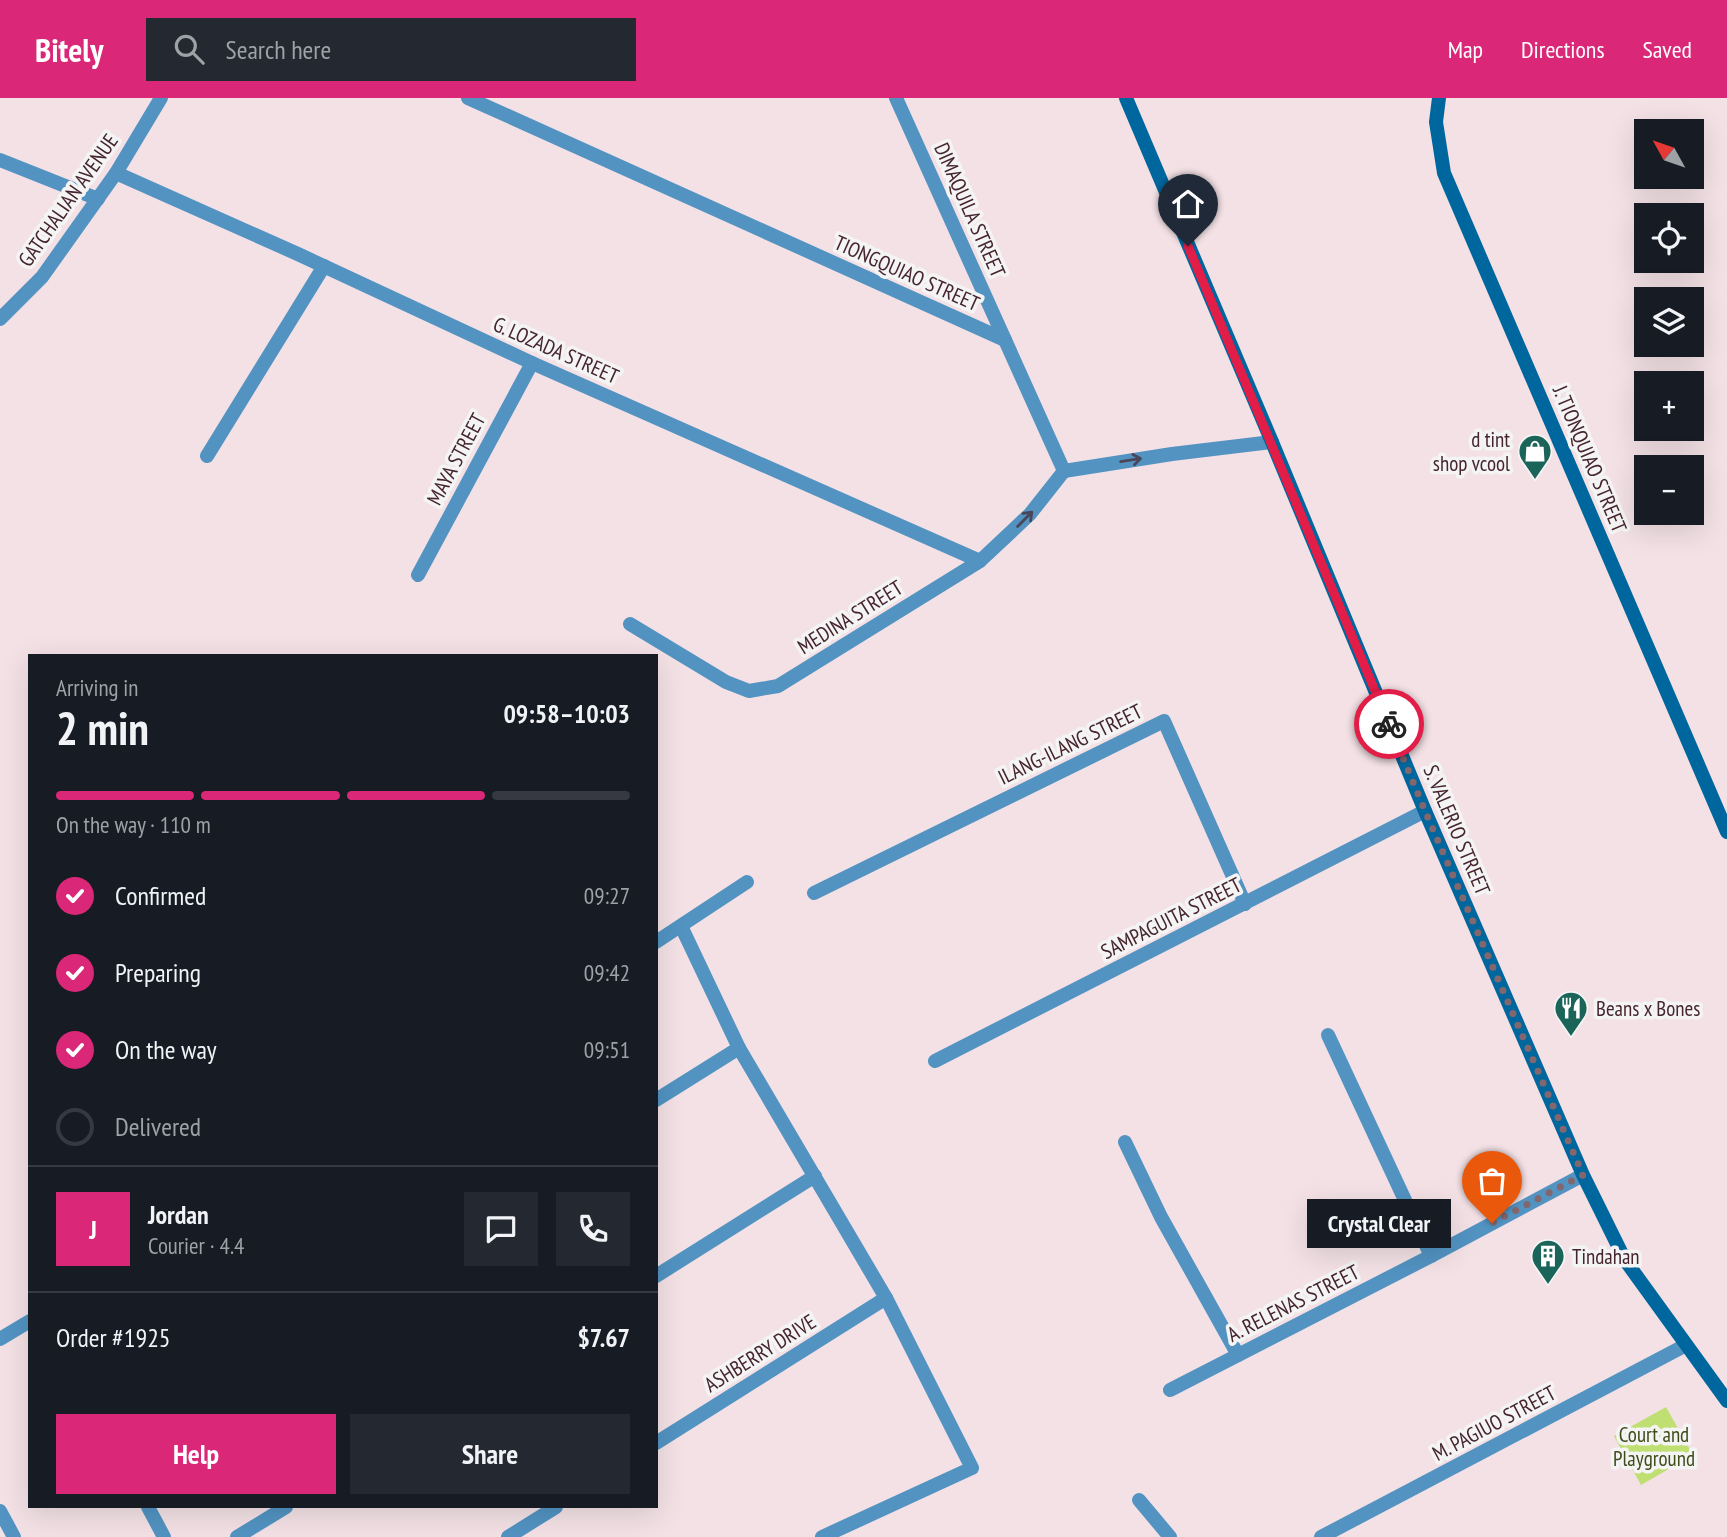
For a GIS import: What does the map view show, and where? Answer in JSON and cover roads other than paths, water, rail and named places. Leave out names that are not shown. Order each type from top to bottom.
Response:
[{"type":"street","name":"GATCHALIAN AVENUE","points":[[0,319],[42,277],[116,173],[161,98]]},
{"type":"street","name":"TIONGQUIAO STREET","points":[[468,98],[1005,340]]},
{"type":"street","name":"DIMAQUILA STREET","points":[[896,98],[1005,340]]},
{"type":"street","name":"S. VALERIO STREET","points":[[1126,98],[1425,811],[1583,1175],[1625,1260],[1727,1401]]},
{"type":"street","name":"J. TIONQUIAO STREET","points":[[1439,98],[1436,122],[1444,173],[1727,832]]},
{"type":"street","points":[[0,160],[98,199]]},
{"type":"street","name":"G. LOZADA STREET","points":[[116,173],[532,363],[980,561]]},
{"type":"street","points":[[207,456],[324,266]]},
{"type":"street","points":[[1005,340],[1064,471],[1272,442]]},
{"type":"street","name":"MAYA STREET","points":[[418,575],[532,363]]},
{"type":"street","name":"MEDINA STREET","points":[[630,624],[726,682],[749,691],[778,686],[980,561],[1030,514],[1064,471]]},
{"type":"street","name":"ILANG-ILANG STREET","points":[[814,893],[1164,721],[1245,904]]},
{"type":"street","name":"SAMPAGUITA STREET","points":[[935,1061],[1425,811]]},
{"type":"street","points":[[658,941],[747,882]]},
{"type":"street","points":[[681,926],[738,1048],[886,1298],[972,1468],[822,1537]]},
{"type":"street","points":[[1328,1035],[1431,1256]]},
{"type":"street","points":[[658,1099],[738,1048]]},
{"type":"street","points":[[1125,1142],[1161,1217],[1238,1355]]},
{"type":"street","name":"A. RELENAS STREET","points":[[1170,1390],[1583,1175]]},
{"type":"street","points":[[658,1275],[815,1176]]},
{"type":"street","name":"ASHBERRY DRIVE","points":[[658,1442],[886,1298]]},
{"type":"street","points":[[0,1339],[28,1322]]},
{"type":"street","name":"M. PAGIUO STREET","points":[[1321,1537],[1686,1345]]},
{"type":"street","points":[[1139,1500],[1170,1537]]},
{"type":"street","points":[[149,1508],[164,1537]]},
{"type":"street","points":[[237,1537],[284,1508]]},
{"type":"street","points":[[508,1537],[554,1508]]},
{"type":"street","points":[[0,1511],[14,1537]]},
{"type":"place","name":"d tint shop vcool","points":[[1535,481]]},
{"type":"place","name":"Beans x Bones","points":[[1571,1038]]},
{"type":"place","name":"Crystal Clear","points":[[1492,1223]]},
{"type":"place","name":"Tindahan","points":[[1548,1286]]},
{"type":"park label","name":"Court and Playground","points":[[1654,1446]]}]
